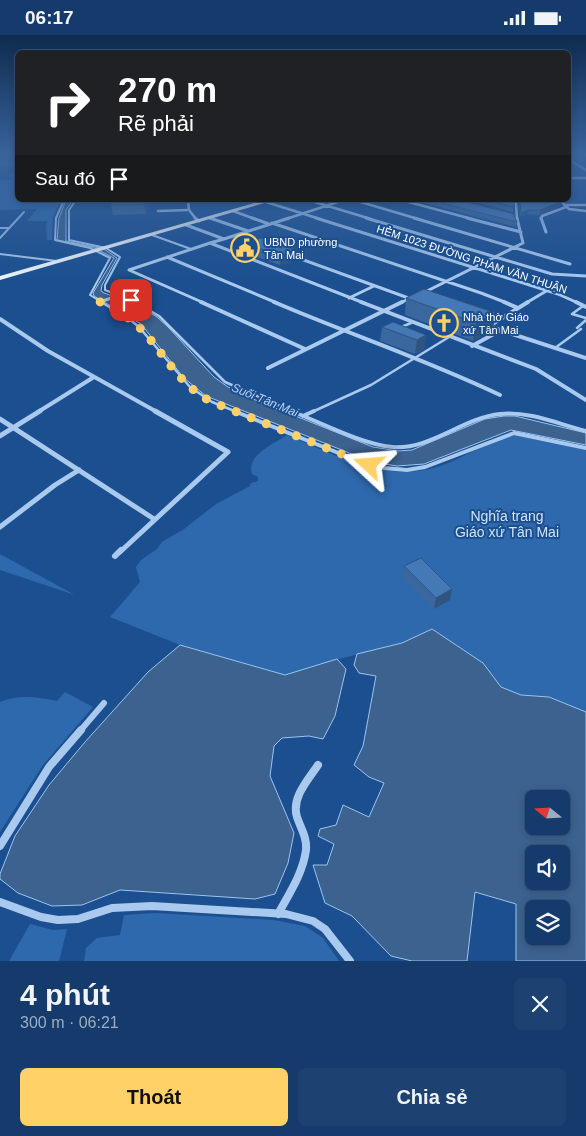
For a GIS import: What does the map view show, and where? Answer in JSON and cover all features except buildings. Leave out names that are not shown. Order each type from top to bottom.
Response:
[{"type":"main road","points":[[0,278],[265,202]]},
{"type":"street","points":[[187,209],[188,202]]},
{"type":"street","name":"HẺM 1023 ĐƯỜNG PHẠM VĂN THUẬN","points":[[271,202],[302,214],[548,290],[584,306]]},
{"type":"street","points":[[314,202],[552,274],[586,276]]},
{"type":"street","points":[[305,349],[129,270],[338,202]]},
{"type":"street","points":[[361,202],[570,264]]},
{"type":"street","points":[[408,202],[521,232]]},
{"type":"street","points":[[268,368],[447,282],[473,267],[516,248],[523,243],[516,203],[514,202]]},
{"type":"street","points":[[562,202],[565,206],[586,211]]},
{"type":"street","points":[[546,232],[542,216],[565,206],[586,205]]},
{"type":"street","points":[[158,211],[187,209],[199,221]]},
{"type":"street","points":[[234,211],[447,282],[518,308]]},
{"type":"street","points":[[508,214],[517,216]]},
{"type":"street","points":[[210,218],[248,231]]},
{"type":"street","points":[[186,225],[224,239]]},
{"type":"street","points":[[236,235],[262,245]]},
{"type":"street","points":[[210,243],[411,323],[536,369],[586,400]]},
{"type":"street","points":[[289,255],[419,302]]},
{"type":"street","points":[[167,257],[342,331],[458,375],[500,395]]},
{"type":"street","points":[[349,298],[374,286]]},
{"type":"street","points":[[489,326],[548,290]]},
{"type":"street","points":[[100,302],[117,296]]},
{"type":"street","points":[[0,319],[48,351],[228,453],[115,556]]},
{"type":"street","points":[[480,323],[586,358]]},
{"type":"street","points":[[472,346],[501,330]]},
{"type":"street","points":[[0,436],[94,377]]},
{"type":"street","points":[[0,419],[154,519]]},
{"type":"street","points":[[0,527],[78,470]]},
{"type":"street","points":[[0,846],[49,767],[104,703]]},
{"type":"street","points":[[278,914],[302,867],[305,856],[306,841],[302,827],[296,817],[295,802],[318,765]]},
{"type":"street","points":[[0,902],[58,921],[78,919],[112,908],[152,906],[278,914],[313,921],[325,929],[350,961]]},
{"type":"lane","points":[[63,202],[56,218],[55,240],[90,248],[110,259],[90,293],[91,297],[138,326],[182,380],[202,397],[369,465],[393,469],[425,467],[514,433],[586,448]]},
{"type":"lane","points":[[75,202],[69,210],[69,241],[106,248],[120,257],[105,287],[107,292],[137,303],[166,321],[225,382],[256,397],[375,444],[401,448],[412,447],[482,417],[502,413],[515,414],[586,431]]},
{"type":"lane","points":[[0,238],[24,212]]},
{"type":"lane","points":[[0,228],[8,228]]},
{"type":"lane","points":[[152,235],[191,249]]},
{"type":"lane","points":[[0,255],[59,261]]},
{"type":"lane","points":[[584,306],[572,314],[586,319],[577,328],[586,331]]},
{"type":"lane","points":[[392,331],[411,323]]},
{"type":"lane","points":[[555,348],[581,329]]},
{"type":"lane","points":[[303,416],[360,390],[449,337]]},
{"type":"lane","points":[[370,342],[377,339]]},
{"type":"green space","points":[[0,196],[15,196],[15,202],[60,202],[53,217],[52,240],[47,240],[46,226],[48,221],[27,221],[37,209],[0,210]]},
{"type":"green space","name":"Nghĩa trang Giáo xứ Tân Mai","points":[[287,435],[326,452],[366,466],[406,472],[427,470],[448,463],[515,435],[586,450],[586,712],[549,697],[521,695],[501,687],[483,663],[432,629],[402,643],[285,675],[180,645],[110,617],[140,582],[136,567],[141,560],[157,549],[162,542],[184,529],[216,504],[250,486],[251,483],[258,481],[258,477],[252,474],[251,467],[256,456]]},
{"type":"green space","points":[[0,554],[75,595],[0,570]]},
{"type":"green space","points":[[65,692],[93,707],[43,765],[0,832],[0,702],[21,697],[35,697],[57,701]]},
{"type":"green space","points":[[156,913],[274,920],[305,926],[323,938],[339,961],[84,961],[86,948],[97,938],[120,935],[124,915]]},
{"type":"green space","points":[[30,924],[53,930],[67,929],[59,961],[9,961]]},
{"type":"shaded area","name":"Suối Tân Mai","points":[[65,202],[72,202],[66,210],[66,241],[104,249],[117,258],[102,285],[101,291],[133,303],[157,317],[214,377],[228,387],[253,399],[373,447],[398,451],[412,450],[485,419],[504,416],[515,416],[586,433],[586,445],[511,430],[424,464],[397,466],[372,462],[206,396],[184,378],[141,324],[94,296],[93,293],[114,258],[92,247],[57,240],[59,218]]},
{"type":"shaded area","points":[[432,629],[483,663],[501,687],[521,695],[549,697],[586,712],[586,961],[516,961],[516,904],[475,892],[467,961],[412,961],[391,956],[352,916],[325,903],[313,865],[327,865],[334,844],[318,836],[320,829],[336,825],[343,805],[369,817],[384,783],[369,777],[354,765],[363,746],[376,676],[359,673],[354,665],[357,654],[402,643]]},
{"type":"shaded area","points":[[180,645],[285,675],[337,659],[346,669],[335,716],[323,739],[309,736],[282,738],[274,746],[270,776],[294,833],[288,863],[275,894],[255,899],[120,890],[82,905],[52,906],[18,893],[0,879],[0,874],[15,836],[49,785],[85,742],[148,672]]},
{"type":"place","name":"UBND phường Tân Mai","points":[[245,248]]},
{"type":"place","name":"Nhà thờ Giáo xứ Tân Mai","points":[[444,323]]},
{"type":"route","points":[[131,300],[117,296],[100,302],[138,326],[195,393],[212,402],[369,465]]}]
